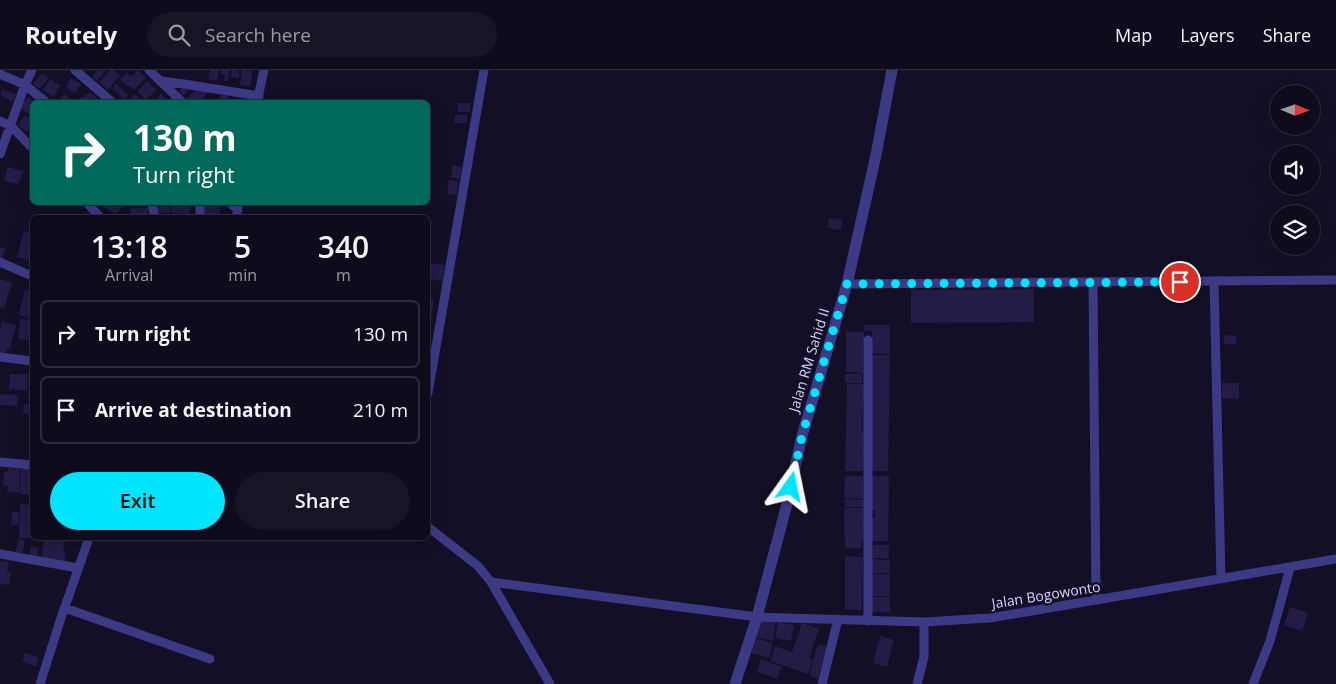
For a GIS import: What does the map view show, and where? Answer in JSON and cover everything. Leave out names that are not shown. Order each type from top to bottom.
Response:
[{"type":"street","points":[[0,154],[32,70]]},
{"type":"street","points":[[75,70],[110,100]]},
{"type":"street","points":[[149,70],[180,100]]},
{"type":"street","points":[[160,81],[258,99],[264,70]]},
{"type":"street","points":[[430,381],[484,70]]},
{"type":"street","name":"Jalan RM Sahid II","points":[[735,684],[757,616],[787,504],[802,436],[847,284],[876,155],[892,70]]},
{"type":"street","points":[[0,74],[25,85],[44,100]]},
{"type":"street","points":[[0,121],[11,126],[30,146]]},
{"type":"street","points":[[89,205],[98,215]]},
{"type":"street","points":[[0,262],[30,275]]},
{"type":"street","points":[[847,284],[1336,280]]},
{"type":"street","points":[[1093,282],[1096,600]]},
{"type":"street","points":[[1214,282],[1222,579]]},
{"type":"street","points":[[868,340],[868,621]]},
{"type":"street","points":[[0,357],[30,362]]},
{"type":"street","points":[[0,462],[30,465]]},
{"type":"street","points":[[430,529],[478,566],[491,582],[550,684]]},
{"type":"street","points":[[40,684],[88,540]]},
{"type":"street","points":[[0,554],[78,568]]},
{"type":"street","name":"Jalan Bogowonto","points":[[491,582],[757,616],[924,622],[990,618],[1336,559]]},
{"type":"street","points":[[1253,684],[1270,641],[1290,568]]},
{"type":"street","points":[[65,608],[210,659]]},
{"type":"street","points":[[822,684],[838,619]]},
{"type":"street","points":[[917,684],[924,657],[924,622]]},
{"type":"building","points":[[98,70],[106,71],[97,81],[92,77]]},
{"type":"building","points":[[110,70],[113,70],[120,76],[108,90],[99,82]]},
{"type":"building","points":[[138,70],[146,78],[134,90],[120,80],[127,72],[131,77]]},
{"type":"building","points":[[210,70],[219,70],[217,81],[208,79]]},
{"type":"building","points":[[221,70],[230,70],[228,81],[224,81],[225,75],[221,74]]},
{"type":"building","points":[[232,70],[239,71],[239,78],[231,77]]},
{"type":"building","points":[[242,70],[252,71],[250,86],[240,85]]},
{"type":"building","points":[[42,73],[49,78],[39,89],[33,84]]},
{"type":"building","points":[[70,78],[81,84],[75,93],[66,88]]},
{"type":"building","points":[[50,79],[60,85],[54,97],[42,90]]},
{"type":"building","points":[[147,81],[156,90],[146,100],[137,91]]},
{"type":"building","points":[[116,83],[128,95],[125,100],[112,89]]},
{"type":"building","points":[[184,85],[189,89],[184,96],[179,92]]},
{"type":"building","points":[[2,89],[16,94],[13,102],[0,95]]},
{"type":"building","points":[[195,89],[208,92],[202,100],[186,100]]},
{"type":"building","points":[[90,92],[99,100],[80,100],[79,99]]},
{"type":"building","points":[[224,93],[232,100],[219,100],[218,99]]},
{"type":"building","points":[[64,94],[72,100],[59,100]]},
{"type":"building","points":[[135,94],[142,100],[129,100]]},
{"type":"building","points":[[161,94],[167,99],[166,100],[155,100]]},
{"type":"building","points":[[28,97],[32,100],[30,100],[30,111],[28,114],[19,107]]},
{"type":"building","points":[[458,103],[470,103],[470,112],[458,112]]},
{"type":"building","points":[[26,115],[30,119],[30,129],[27,133],[17,124]]},
{"type":"building","points":[[455,115],[467,115],[467,123],[454,123]]},
{"type":"building","points":[[453,165],[462,167],[460,179],[451,177]]},
{"type":"building","points":[[7,167],[24,171],[18,184],[4,181]]},
{"type":"building","points":[[449,180],[458,181],[457,195],[447,194]]},
{"type":"building","points":[[105,205],[124,205],[116,214],[103,207]]},
{"type":"building","points":[[158,205],[170,205],[170,213],[157,213]]},
{"type":"building","points":[[172,205],[191,205],[190,214],[171,213]]},
{"type":"building","points":[[203,205],[220,205],[220,215],[202,214]]},
{"type":"building","points":[[130,208],[148,208],[148,215],[130,215]]},
{"type":"building","points":[[829,218],[842,220],[841,230],[827,228]]},
{"type":"building","points":[[24,231],[30,232],[30,260],[17,257]]},
{"type":"building","points":[[0,247],[6,249],[1,260],[0,259]]},
{"type":"building","points":[[430,263],[444,265],[443,281],[430,279]]},
{"type":"building","points":[[0,279],[12,283],[4,308],[0,307]]},
{"type":"building","points":[[25,289],[30,290],[30,318],[19,315]]},
{"type":"building","points":[[1034,289],[1034,322],[911,323],[911,290]]},
{"type":"building","points":[[430,299],[434,300],[430,321]]},
{"type":"building","points":[[20,319],[30,320],[30,342],[29,340],[18,339]]},
{"type":"building","points":[[2,322],[16,325],[10,349],[7,348],[5,355],[0,354]]},
{"type":"building","points":[[864,325],[890,325],[890,354],[872,353],[872,331],[864,331]]},
{"type":"building","points":[[846,332],[864,332],[863,373],[846,372]]},
{"type":"building","points":[[1224,335],[1236,336],[1236,344],[1224,344]]},
{"type":"building","points":[[872,355],[890,355],[888,471],[871,471]]},
{"type":"building","points":[[29,368],[30,396],[28,396]]},
{"type":"building","points":[[10,374],[28,374],[27,391],[9,389]]},
{"type":"building","points":[[845,374],[862,374],[862,383],[845,383]]},
{"type":"building","points":[[1222,383],[1239,383],[1239,399],[1222,398]]},
{"type":"building","points":[[847,384],[864,384],[863,471],[845,471]]},
{"type":"building","points":[[0,394],[18,395],[17,406],[0,405]]},
{"type":"building","points":[[24,404],[30,404],[30,414],[23,413]]},
{"type":"building","points":[[8,468],[20,469],[19,493],[7,492],[8,486],[3,486],[4,472],[8,472]]},
{"type":"building","points":[[21,468],[30,469],[30,495],[20,494]]},
{"type":"building","points":[[845,476],[863,476],[863,499],[844,498]]},
{"type":"building","points":[[872,476],[889,476],[888,541],[872,541],[872,518],[875,518],[875,510],[871,510]]},
{"type":"building","points":[[845,499],[864,500],[863,507],[845,507]]},
{"type":"building","points":[[20,504],[30,505],[30,538],[19,538]]},
{"type":"building","points":[[844,508],[864,508],[861,548],[845,548]]},
{"type":"building","points":[[12,512],[19,512],[18,525],[11,525]]},
{"type":"building","points":[[18,539],[25,540],[22,556],[15,555]]},
{"type":"building","points":[[44,540],[65,540],[63,552],[66,553],[64,565],[41,561]]},
{"type":"building","points":[[873,545],[889,545],[889,558],[873,558]]},
{"type":"building","points":[[31,546],[39,547],[37,559],[29,558]]},
{"type":"building","points":[[845,556],[863,557],[862,610],[845,610]]},
{"type":"building","points":[[871,559],[890,560],[890,573],[871,573]]},
{"type":"building","points":[[0,561],[9,562],[7,572],[11,573],[9,585],[0,584]]},
{"type":"building","points":[[870,574],[890,574],[890,596],[871,596]]},
{"type":"building","points":[[870,597],[890,597],[890,612],[870,612]]},
{"type":"building","points":[[1290,607],[1308,613],[1302,631],[1284,625]]},
{"type":"building","points":[[759,618],[776,621],[773,641],[755,637]]},
{"type":"building","points":[[778,622],[794,625],[791,641],[775,638]]},
{"type":"building","points":[[802,623],[819,629],[809,658],[813,660],[808,674],[770,661],[775,646],[792,652]]},
{"type":"building","points":[[880,636],[894,640],[887,667],[873,663]]},
{"type":"building","points":[[755,638],[773,643],[769,658],[751,653]]},
{"type":"building","points":[[818,644],[827,646],[818,678],[809,676]]},
{"type":"building","points":[[25,652],[39,658],[36,667],[22,661]]},
{"type":"building","points":[[761,659],[782,667],[777,679],[757,672]]},
{"type":"route","points":[[791,487],[802,436],[847,284],[1180,282]]}]
